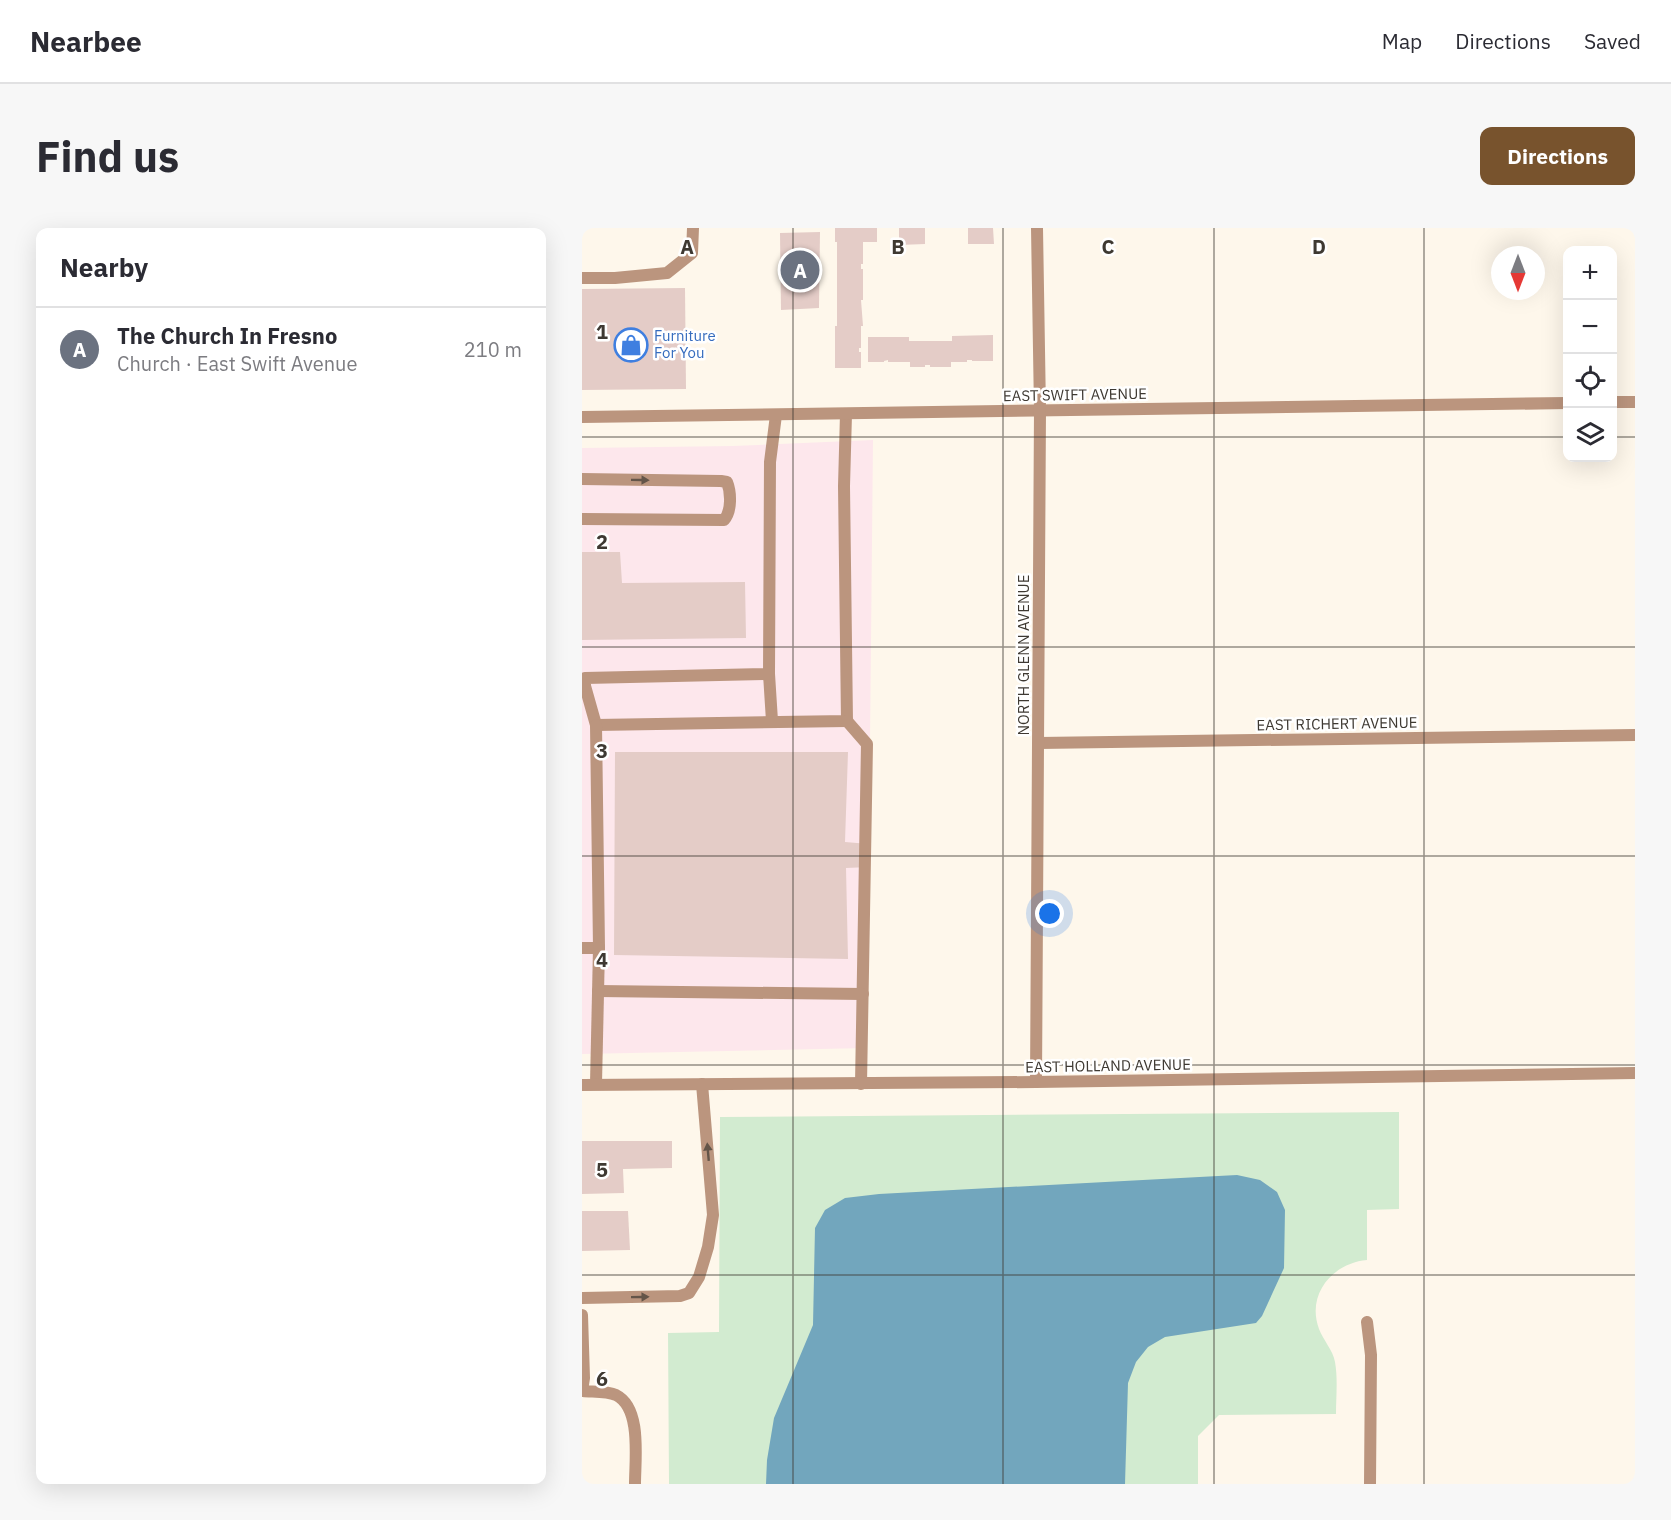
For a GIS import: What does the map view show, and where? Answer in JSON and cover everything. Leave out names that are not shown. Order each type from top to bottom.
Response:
[{"type":"street","points":[[582,278],[615,278],[667,273],[692,253],[693,228]]},
{"type":"street","name":"NORTH GLENN AVENUE","points":[[1036,1082],[1040,410],[1037,228]]},
{"type":"street","points":[[1617,402],[1635,402]]},
{"type":"street","name":"EAST SWIFT AVENUE","points":[[582,417],[1563,403]]},
{"type":"street","points":[[846,414],[844,486],[847,722],[867,744],[861,1084]]},
{"type":"street","points":[[772,722],[769,674],[770,462],[776,415]]},
{"type":"street","points":[[582,479],[721,481],[727,482],[730,490],[728,515],[724,520],[582,519]]},
{"type":"street","points":[[596,1084],[599,948],[597,725],[584,686],[585,678],[769,674]]},
{"type":"street","points":[[597,725],[847,722]]},
{"type":"street","name":"EAST RICHERT AVENUE","points":[[1039,743],[1635,735]]},
{"type":"street","points":[[582,948],[599,948]]},
{"type":"street","points":[[598,991],[863,994]]},
{"type":"street","name":"EAST HOLLAND AVENUE","points":[[582,1084],[861,1084],[1635,1073]]},
{"type":"street","points":[[582,1298],[680,1296],[689,1293],[694,1287],[708,1247],[713,1215],[702,1084]]},
{"type":"street","points":[[582,1315],[582,1391],[615,1394],[628,1406],[634,1422],[635,1484]]},
{"type":"street","points":[[1367,1322],[1371,1355],[1370,1484]]},
{"type":"shaded area","points":[[873,440],[867,1048],[582,1054],[582,448],[733,446]]},
{"type":"green space","points":[[1399,1112],[1399,1209],[1367,1210],[1367,1260],[1355,1262],[1333,1274],[1325,1282],[1316,1304],[1319,1329],[1335,1362],[1336,1414],[1219,1415],[1198,1436],[1198,1484],[669,1484],[668,1333],[719,1332],[720,1117]]},
{"type":"water","points":[[1237,1175],[1260,1180],[1277,1192],[1285,1210],[1284,1268],[1262,1316],[1256,1323],[1165,1337],[1148,1347],[1136,1362],[1128,1383],[1125,1484],[766,1484],[767,1460],[774,1418],[813,1325],[815,1228],[825,1210],[845,1198],[879,1194]]},
{"type":"building","points":[[835,228],[877,228],[877,242],[863,242],[861,269],[863,269],[863,300],[861,300],[863,326],[861,326],[861,348],[859,348],[861,368],[835,368],[837,242],[835,242]]},
{"type":"building","points":[[899,228],[925,228],[925,244],[899,245]]},
{"type":"building","points":[[968,228],[993,228],[994,244],[968,244]]},
{"type":"building","points":[[820,232],[819,308],[781,310],[780,233]]},
{"type":"building","points":[[685,288],[686,389],[582,390],[582,289]]},
{"type":"building","points":[[993,335],[993,361],[951,362],[951,367],[925,365],[925,367],[910,367],[910,362],[888,362],[888,360],[868,362],[868,337],[909,337],[909,341],[952,341],[952,336]]},
{"type":"building","points":[[582,552],[620,552],[622,583],[745,582],[746,638],[582,640]]},
{"type":"building","points":[[615,752],[848,752],[845,842],[869,844],[869,867],[846,868],[848,959],[614,955]]},
{"type":"building","points":[[582,1141],[672,1141],[672,1168],[623,1169],[624,1193],[582,1194]]},
{"type":"building","points":[[582,1211],[628,1211],[630,1250],[582,1251]]},
{"type":"place","name":"The Church In Fresno","points":[[800,270]]},
{"type":"place","name":"Furniture For You","points":[[631,345]]}]
